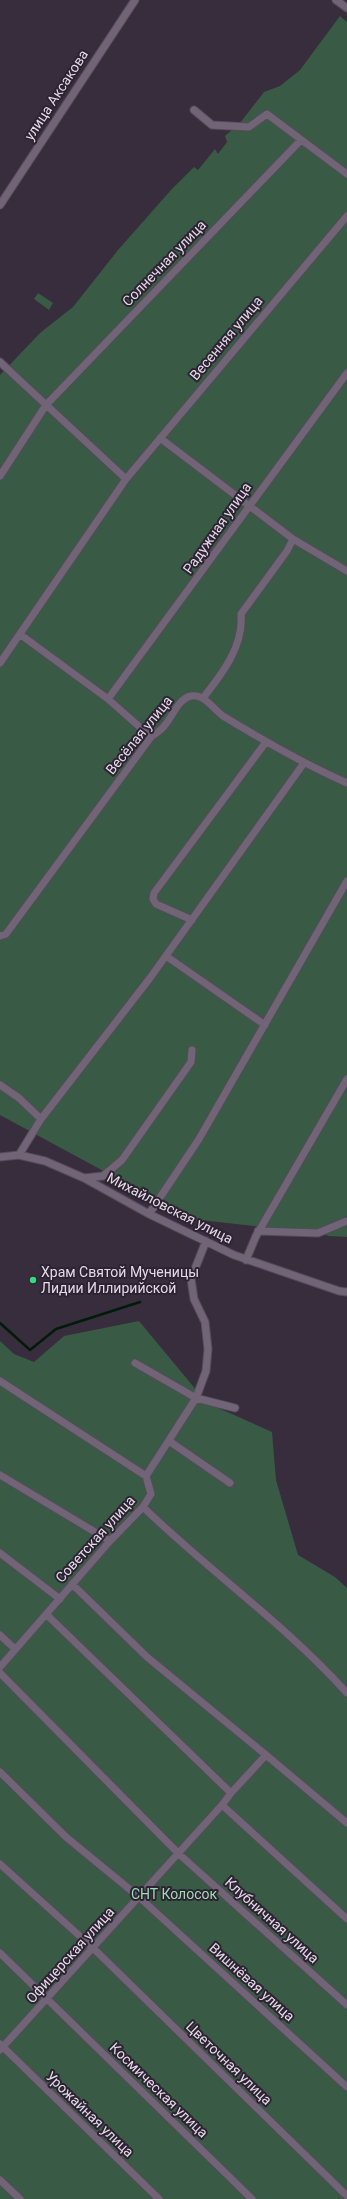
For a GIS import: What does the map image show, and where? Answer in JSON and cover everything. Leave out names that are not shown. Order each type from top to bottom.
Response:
[{"type":"street","name":"улица Аксакова","points":[[0,205],[135,0]]},
{"type":"street","points":[[336,0],[347,8]]},
{"type":"street","points":[[194,110],[212,125],[249,127],[267,114],[347,174]]},
{"type":"street","name":"Солнечная улица","points":[[0,476],[46,405],[301,140]]},
{"type":"street","name":"Весенняя улица","points":[[0,663],[21,635],[126,479],[347,216]]},
{"type":"street","points":[[0,362],[126,479]]},
{"type":"street","name":"Радужная улица","points":[[108,699],[251,506],[257,494],[347,373]]},
{"type":"street","points":[[160,438],[293,539],[347,571]]},
{"type":"street","points":[[293,539],[287,551],[240,614],[242,628],[227,666],[203,698],[220,714],[266,742],[347,784]]},
{"type":"street","points":[[21,635],[108,699],[151,737]]},
{"type":"street","name":"Весёлая улица","points":[[3,935],[151,737],[165,726],[174,709],[189,696],[196,695],[203,698]]},
{"type":"street","points":[[192,920],[156,904],[153,899],[154,893],[266,742]]},
{"type":"street","points":[[19,1155],[41,1119],[166,956],[304,763]]},
{"type":"street","points":[[149,1214],[199,1139],[347,881]]},
{"type":"street","points":[[166,956],[265,1025]]},
{"type":"street","points":[[84,1178],[103,1176],[122,1160],[191,1062],[192,1050]]},
{"type":"street","points":[[246,1260],[258,1231],[347,1080]]},
{"type":"street","points":[[0,1085],[19,1098],[41,1119]]},
{"type":"street","name":"Михайловская улица","points":[[0,1157],[19,1155],[45,1161],[84,1178],[149,1214],[246,1260],[339,1292],[347,1292]]},
{"type":"street","points":[[258,1231],[318,1233],[347,1221]]},
{"type":"street","points":[[0,1381],[146,1476],[170,1441],[196,1398],[206,1371],[208,1349],[205,1322],[194,1299],[191,1279],[206,1241]]},
{"type":"street","points":[[135,1364],[196,1398],[235,1408]]},
{"type":"street","points":[[170,1441],[230,1483]]},
{"type":"street","points":[[0,1475],[110,1540]]},
{"type":"street","name":"Советская улица","points":[[0,1667],[47,1615],[110,1540],[143,1507],[151,1494],[146,1476]]},
{"type":"street","points":[[143,1507],[179,1543],[321,1664],[347,1693]]},
{"type":"street","points":[[0,1553],[60,1599]]},
{"type":"street","points":[[72,1584],[148,1657],[347,1823]]},
{"type":"street","points":[[47,1615],[231,1793]]},
{"type":"street","points":[[0,1635],[15,1649]]},
{"type":"street","name":"Клубничная улица","points":[[0,1674],[179,1854],[347,2005]]},
{"type":"street","name":"Офицерская улица","points":[[1,2047],[48,2000],[93,1948],[179,1854],[266,1754]]},
{"type":"street","name":"Вишнёвая улица","points":[[0,1772],[66,1837],[139,1897],[347,2087]]},
{"type":"street","points":[[222,1805],[347,1919]]},
{"type":"street","name":"Цветочная улица","points":[[0,1864],[93,1948],[347,2196]]},
{"type":"street","name":"Космическая улица","points":[[0,1953],[252,2199]]},
{"type":"street","name":"Урожайная улица","points":[[1,2047],[159,2199]]},
{"type":"street","points":[[0,2180],[20,2199]]},
{"type":"green space","points":[[340,16],[347,22],[347,1237],[329,1236],[307,1230],[262,1227],[192,1219],[0,1115],[0,375],[40,333],[73,307],[118,250],[171,190],[194,167],[198,170],[215,149],[218,154],[227,142],[225,136],[240,123],[264,92],[280,86],[300,70]]},
{"type":"green space","points":[[38,293],[53,303],[49,310],[34,299]]},
{"type":"green space","name":"СНТ Колосок","points":[[139,1321],[207,1403],[272,1432],[276,1480],[298,1555],[335,1577],[347,1588],[347,2199],[0,2199],[0,1341],[14,1354],[34,1362],[64,1336]]},
{"type":"waterway","points":[[0,1323],[30,1350],[56,1329],[140,1302]]},
{"type":"place","name":"Храм Святой Мученицы Лидии Иллирийской","points":[[33,1280]]}]
